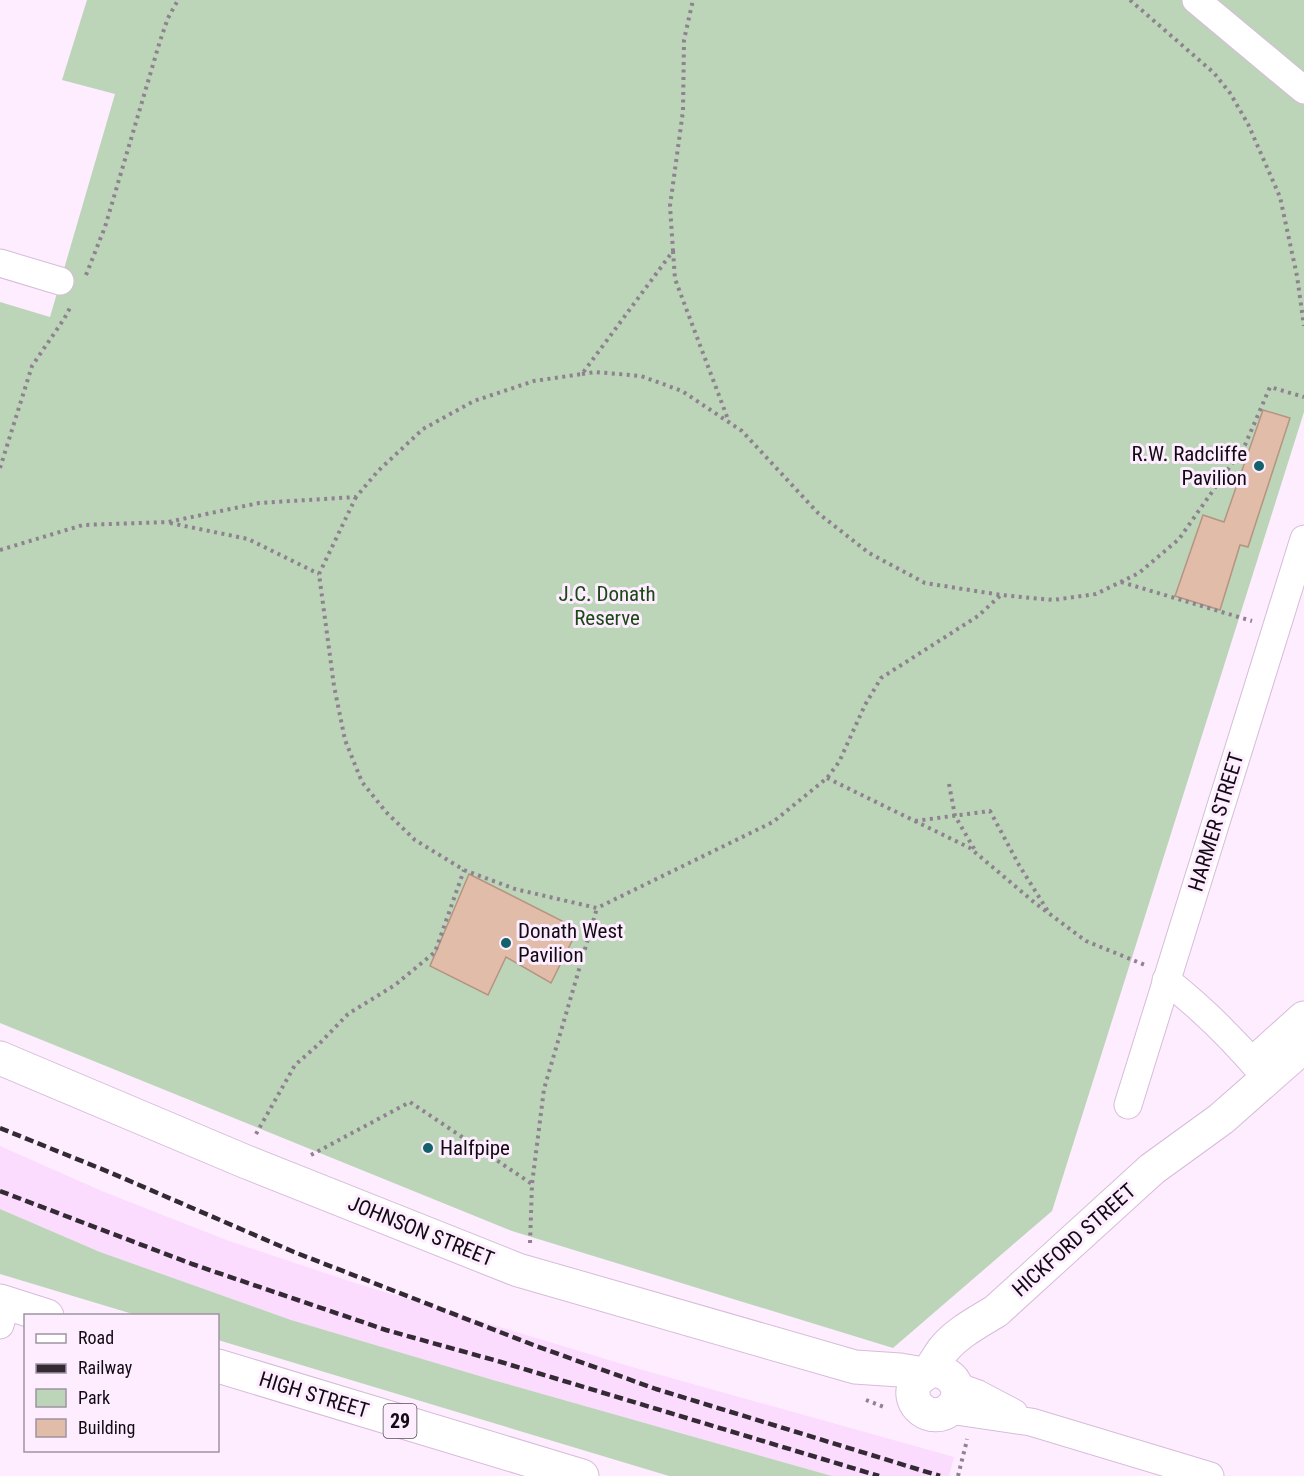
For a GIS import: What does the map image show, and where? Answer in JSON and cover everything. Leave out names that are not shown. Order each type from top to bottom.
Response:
[{"type":"street","points":[[1196,0],[1304,90]]},
{"type":"street","points":[[0,263],[72,288]]},
{"type":"street","name":"HARMER STREET","points":[[1128,1105],[1304,539]]},
{"type":"street","points":[[1167,977],[1260,1071]]},
{"type":"street","name":"HICKFORD STREET","points":[[1260,1071],[1304,1018]]},
{"type":"street","name":"HICKFORD STREET","points":[[942,1395],[945,1348],[967,1329],[996,1311],[1152,1169],[1207,1106],[1260,1071],[1304,1046]]},
{"type":"street","name":"JOHNSON STREET","points":[[0,1058],[244,1161],[518,1270],[855,1367],[900,1370],[942,1395],[978,1394],[1030,1422],[1210,1476]]},
{"type":"street","points":[[2,1310],[32,1314]]},
{"type":"street","name":"HIGH STREET","points":[[219,1366],[582,1476]]},
{"type":"path","points":[[0,468],[32,366],[64,319],[72,288],[105,227],[160,41],[168,18],[178,0]]},
{"type":"path","points":[[693,0],[684,40],[683,111],[670,206],[675,279],[729,423]]},
{"type":"path","points":[[1130,0],[1214,73],[1230,93],[1248,124],[1280,197],[1304,326]]},
{"type":"path","points":[[582,374],[673,251]]},
{"type":"path","points":[[1001,595],[978,616],[881,678],[865,705],[839,762],[827,778],[773,822],[597,908],[514,889],[464,870],[415,840],[386,812],[362,782],[345,740],[334,686],[319,574],[356,497],[378,471],[423,429],[474,401],[534,381],[595,372],[640,376],[682,391],[742,431],[818,513],[869,554],[925,583],[1001,595],[1053,600],[1096,594],[1139,573],[1179,539],[1245,445],[1270,387],[1304,397]]},
{"type":"path","points":[[0,550],[82,525],[168,522],[259,503],[356,497]]},
{"type":"path","points":[[168,522],[248,539],[319,574]]},
{"type":"path","points":[[1120,582],[1277,628]]},
{"type":"path","points":[[827,778],[970,848],[1035,903],[1086,941],[1167,977]]},
{"type":"path","points":[[950,784],[955,816],[978,855]]},
{"type":"path","points":[[914,821],[990,811],[1019,865],[1050,915]]},
{"type":"path","points":[[256,1134],[295,1065],[348,1014],[395,985],[435,952],[464,870]]},
{"type":"path","points":[[530,1243],[532,1184],[544,1089],[597,908]]},
{"type":"path","points":[[310,1156],[410,1102],[532,1184]]},
{"type":"path","points":[[942,1395],[966,1444],[958,1476]]},
{"type":"shaded area","points":[[0,1146],[104,1192],[229,1241],[355,1283],[632,1367],[954,1457],[949,1476],[832,1476],[291,1320],[100,1252],[0,1209]]},
{"type":"green space","name":"J.C. Donath Reserve","points":[[87,0],[1304,0],[1304,412],[1052,1211],[893,1348],[512,1231],[0,1023],[0,302],[50,317],[115,94],[62,80]]},
{"type":"green space","points":[[0,1209],[100,1252],[291,1320],[832,1476],[669,1476],[219,1340],[219,1314],[133,1314],[0,1274]]},
{"type":"building","name":"R.W. Radcliffe Pavilion","points":[[1263,410],[1290,418],[1248,547],[1240,545],[1220,610],[1175,596],[1203,515],[1224,522]]},
{"type":"building","name":"Donath West Pavilion","points":[[469,874],[578,929],[551,983],[506,957],[488,995],[430,966]]},
{"type":"railway","points":[[0,1128],[109,1172],[294,1252],[536,1346],[656,1389],[940,1476]]},
{"type":"railway","points":[[0,1191],[192,1264],[386,1330],[501,1362],[879,1476]]},
{"type":"place","name":"R.W. Radcliffe Pavilion","points":[[1259,466]]},
{"type":"place","name":"Donath West Pavilion","points":[[506,943]]},
{"type":"place","name":"Halfpipe","points":[[428,1148]]}]
